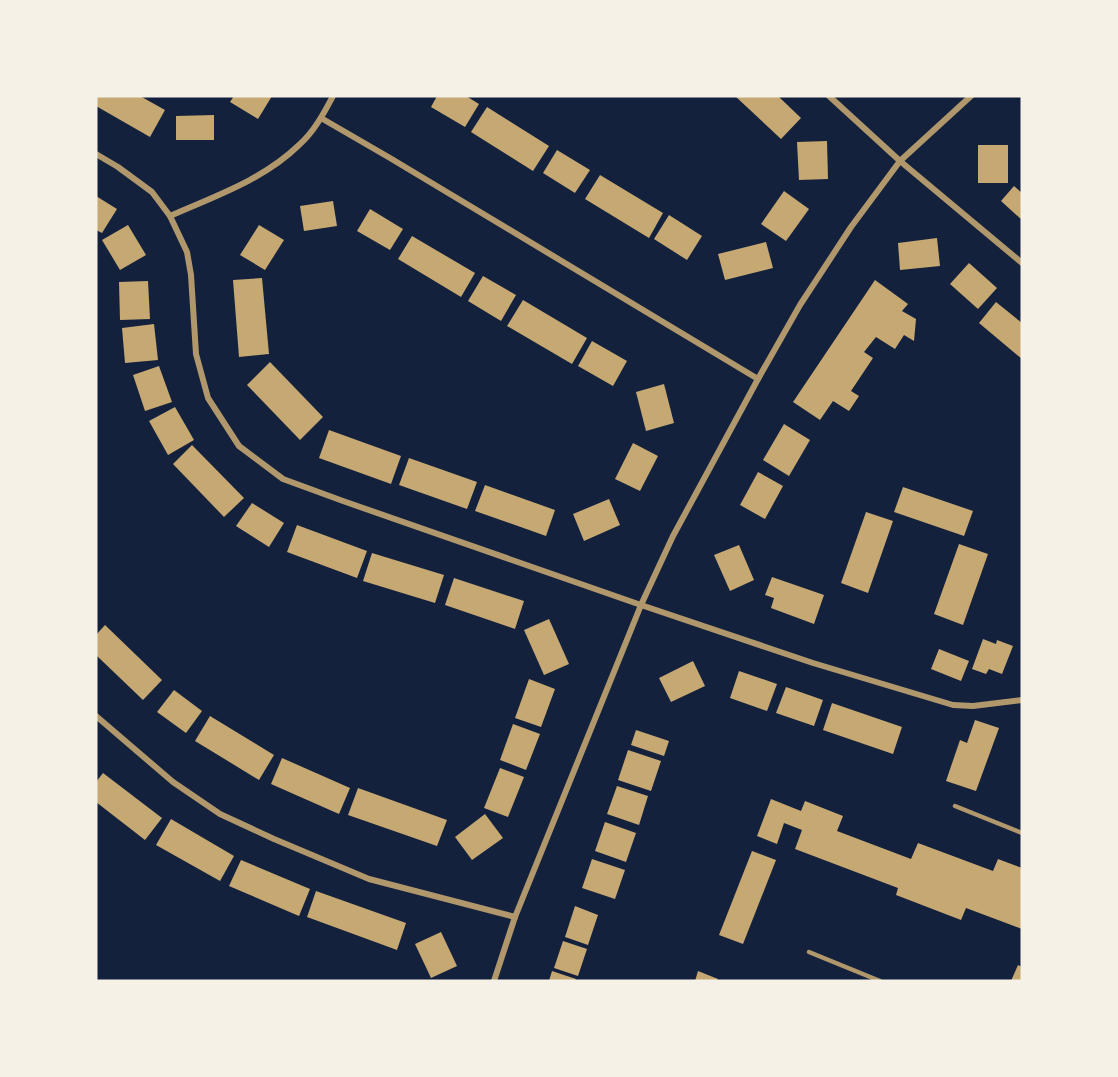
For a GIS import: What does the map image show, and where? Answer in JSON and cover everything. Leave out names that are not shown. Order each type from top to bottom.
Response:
[{"type":"street","points":[[170,216],[253,179],[276,164],[300,145],[321,118],[333,96]]},
{"type":"street","points":[[829,96],[900,161],[1022,263]]},
{"type":"street","points":[[494,981],[515,917],[641,605],[673,536],[800,305],[900,161],[970,96]]},
{"type":"street","points":[[321,118],[758,379]]},
{"type":"street","points":[[96,154],[152,192],[170,216],[187,252],[191,275],[196,354],[208,398],[239,446],[283,479],[641,605],[813,663],[953,705],[973,706],[1022,700]]},
{"type":"street","points":[[96,716],[173,782],[220,814],[369,879],[515,917]]},
{"type":"lane","points":[[955,806],[1022,833]]},
{"type":"lane","points":[[809,952],[880,981]]},
{"type":"building","points":[[96,96],[140,96],[165,110],[150,137],[96,106]]},
{"type":"building","points":[[234,96],[272,96],[258,119],[230,102]]},
{"type":"building","points":[[437,96],[466,96],[479,104],[465,127],[431,107]]},
{"type":"building","points":[[735,96],[778,96],[801,118],[781,139]]},
{"type":"building","points":[[487,107],[549,146],[533,171],[471,132]]},
{"type":"building","points":[[214,115],[214,140],[176,140],[176,116]]},
{"type":"building","points":[[827,141],[828,179],[799,180],[797,142]]},
{"type":"building","points":[[978,145],[1008,145],[1008,183],[978,183]]},
{"type":"building","points":[[557,150],[590,170],[575,193],[543,173]]},
{"type":"building","points":[[600,175],[663,213],[649,238],[585,199]]},
{"type":"building","points":[[1014,186],[1022,193],[1022,220],[1001,201]]},
{"type":"building","points":[[784,191],[809,209],[786,241],[761,224]]},
{"type":"building","points":[[96,196],[117,209],[102,233],[96,230]]},
{"type":"building","points":[[333,201],[337,226],[304,231],[300,206]]},
{"type":"building","points":[[370,209],[403,229],[390,250],[357,231]]},
{"type":"building","points":[[669,215],[702,236],[687,260],[654,239]]},
{"type":"building","points":[[128,225],[146,255],[120,270],[102,240]]},
{"type":"building","points":[[259,225],[284,240],[265,270],[240,255]]},
{"type":"building","points":[[412,236],[475,273],[461,297],[398,259]]},
{"type":"building","points":[[937,238],[940,266],[900,270],[898,243]]},
{"type":"building","points":[[766,242],[773,268],[725,280],[718,254]]},
{"type":"building","points":[[969,263],[997,288],[978,309],[950,284]]},
{"type":"building","points":[[483,276],[516,295],[501,321],[468,301]]},
{"type":"building","points":[[262,278],[269,354],[239,357],[233,280]]},
{"type":"building","points":[[875,280],[908,304],[902,311],[916,319],[914,341],[904,335],[895,349],[876,337],[864,352],[873,358],[851,391],[859,396],[849,411],[833,401],[820,420],[793,402]]},
{"type":"building","points":[[148,281],[150,319],[120,320],[119,282]]},
{"type":"building","points":[[523,300],[587,338],[572,364],[507,326]]},
{"type":"building","points":[[996,302],[1022,323],[1022,359],[979,323]]},
{"type":"building","points":[[154,324],[158,360],[125,363],[122,328]]},
{"type":"building","points":[[592,341],[627,361],[613,386],[578,366]]},
{"type":"building","points":[[270,362],[323,417],[300,440],[247,385]]},
{"type":"building","points":[[159,366],[172,402],[145,411],[133,375]]},
{"type":"building","points":[[664,384],[674,423],[646,431],[636,392]]},
{"type":"building","points":[[175,407],[194,440],[168,455],[149,421]]},
{"type":"building","points":[[784,424],[810,440],[789,476],[763,460]]},
{"type":"building","points":[[329,430],[401,456],[391,484],[319,458]]},
{"type":"building","points":[[633,443],[658,456],[640,491],[615,479]]},
{"type":"building","points":[[192,445],[244,498],[224,517],[173,464]]},
{"type":"building","points":[[409,458],[477,482],[467,509],[399,485]]},
{"type":"building","points":[[758,472],[783,486],[765,519],[740,505]]},
{"type":"building","points":[[485,485],[555,510],[546,536],[475,511]]},
{"type":"building","points":[[903,487],[973,511],[964,536],[894,512]]},
{"type":"building","points":[[609,499],[620,525],[584,541],[573,514]]},
{"type":"building","points":[[252,503],[284,523],[269,547],[236,526]]},
{"type":"building","points":[[866,512],[893,521],[868,593],[841,583]]},
{"type":"building","points":[[297,525],[367,551],[357,578],[287,552]]},
{"type":"building","points":[[959,544],[988,554],[963,625],[934,614]]},
{"type":"building","points":[[739,545],[754,580],[730,591],[714,555]]},
{"type":"building","points":[[372,553],[444,575],[435,603],[363,581]]},
{"type":"building","points":[[772,577],[824,595],[814,624],[771,608],[774,598],[765,595]]},
{"type":"building","points":[[454,578],[524,601],[515,629],[445,605]]},
{"type":"building","points":[[549,619],[569,664],[544,675],[524,630]]},
{"type":"building","points":[[105,625],[162,680],[143,700],[96,655],[96,635]]},
{"type":"building","points":[[983,639],[996,644],[997,640],[1013,646],[1002,674],[989,669],[986,674],[972,669]]},
{"type":"building","points":[[939,649],[969,661],[961,681],[931,669]]},
{"type":"building","points":[[693,661],[705,686],[671,702],[659,678]]},
{"type":"building","points":[[739,671],[777,684],[767,711],[730,698]]},
{"type":"building","points":[[529,679],[555,689],[541,727],[515,718]]},
{"type":"building","points":[[786,687],[823,700],[814,726],[776,713]]},
{"type":"building","points":[[174,690],[202,711],[186,733],[157,712]]},
{"type":"building","points":[[832,703],[902,727],[893,754],[823,730]]},
{"type":"building","points":[[210,716],[274,755],[259,780],[195,741]]},
{"type":"building","points":[[975,720],[999,728],[976,791],[946,781],[960,740],[967,743]]},
{"type":"building","points":[[513,724],[540,734],[526,770],[500,760]]},
{"type":"building","points":[[636,730],[669,741],[664,756],[631,745]]},
{"type":"building","points":[[628,750],[661,761],[651,791],[618,780]]},
{"type":"building","points":[[282,758],[350,788],[339,814],[271,784]]},
{"type":"building","points":[[500,768],[524,777],[508,817],[484,808]]},
{"type":"building","points":[[103,773],[162,818],[145,840],[96,802],[96,782]]},
{"type":"building","points":[[617,786],[648,796],[639,825],[607,814]]},
{"type":"building","points":[[358,788],[447,820],[437,846],[348,815]]},
{"type":"building","points":[[771,799],[801,811],[805,801],[843,816],[837,831],[911,859],[918,843],[993,871],[998,859],[1022,868],[1022,929],[966,908],[961,920],[896,895],[898,888],[795,849],[802,830],[784,823],[777,844],[757,836]]},
{"type":"building","points":[[485,814],[503,838],[472,860],[455,837]]},
{"type":"building","points":[[171,819],[234,856],[220,881],[156,845]]},
{"type":"building","points":[[605,822],[636,833],[626,862],[595,851]]},
{"type":"building","points":[[752,851],[776,860],[743,944],[719,935]]},
{"type":"building","points":[[592,859],[625,870],[615,899],[582,888]]},
{"type":"building","points":[[241,860],[310,889],[299,916],[229,886]]},
{"type":"building","points":[[316,891],[406,923],[397,950],[307,917]]},
{"type":"building","points":[[575,906],[598,915],[588,945],[565,937]]},
{"type":"building","points":[[441,932],[457,966],[431,978],[415,944]]},
{"type":"building","points":[[563,941],[587,949],[578,976],[554,968]]},
{"type":"building","points":[[1018,965],[1022,967],[1022,981],[1011,981]]},
{"type":"building","points":[[552,971],[576,979],[575,981],[549,981]]},
{"type":"building","points":[[698,971],[718,979],[717,981],[695,981]]}]
